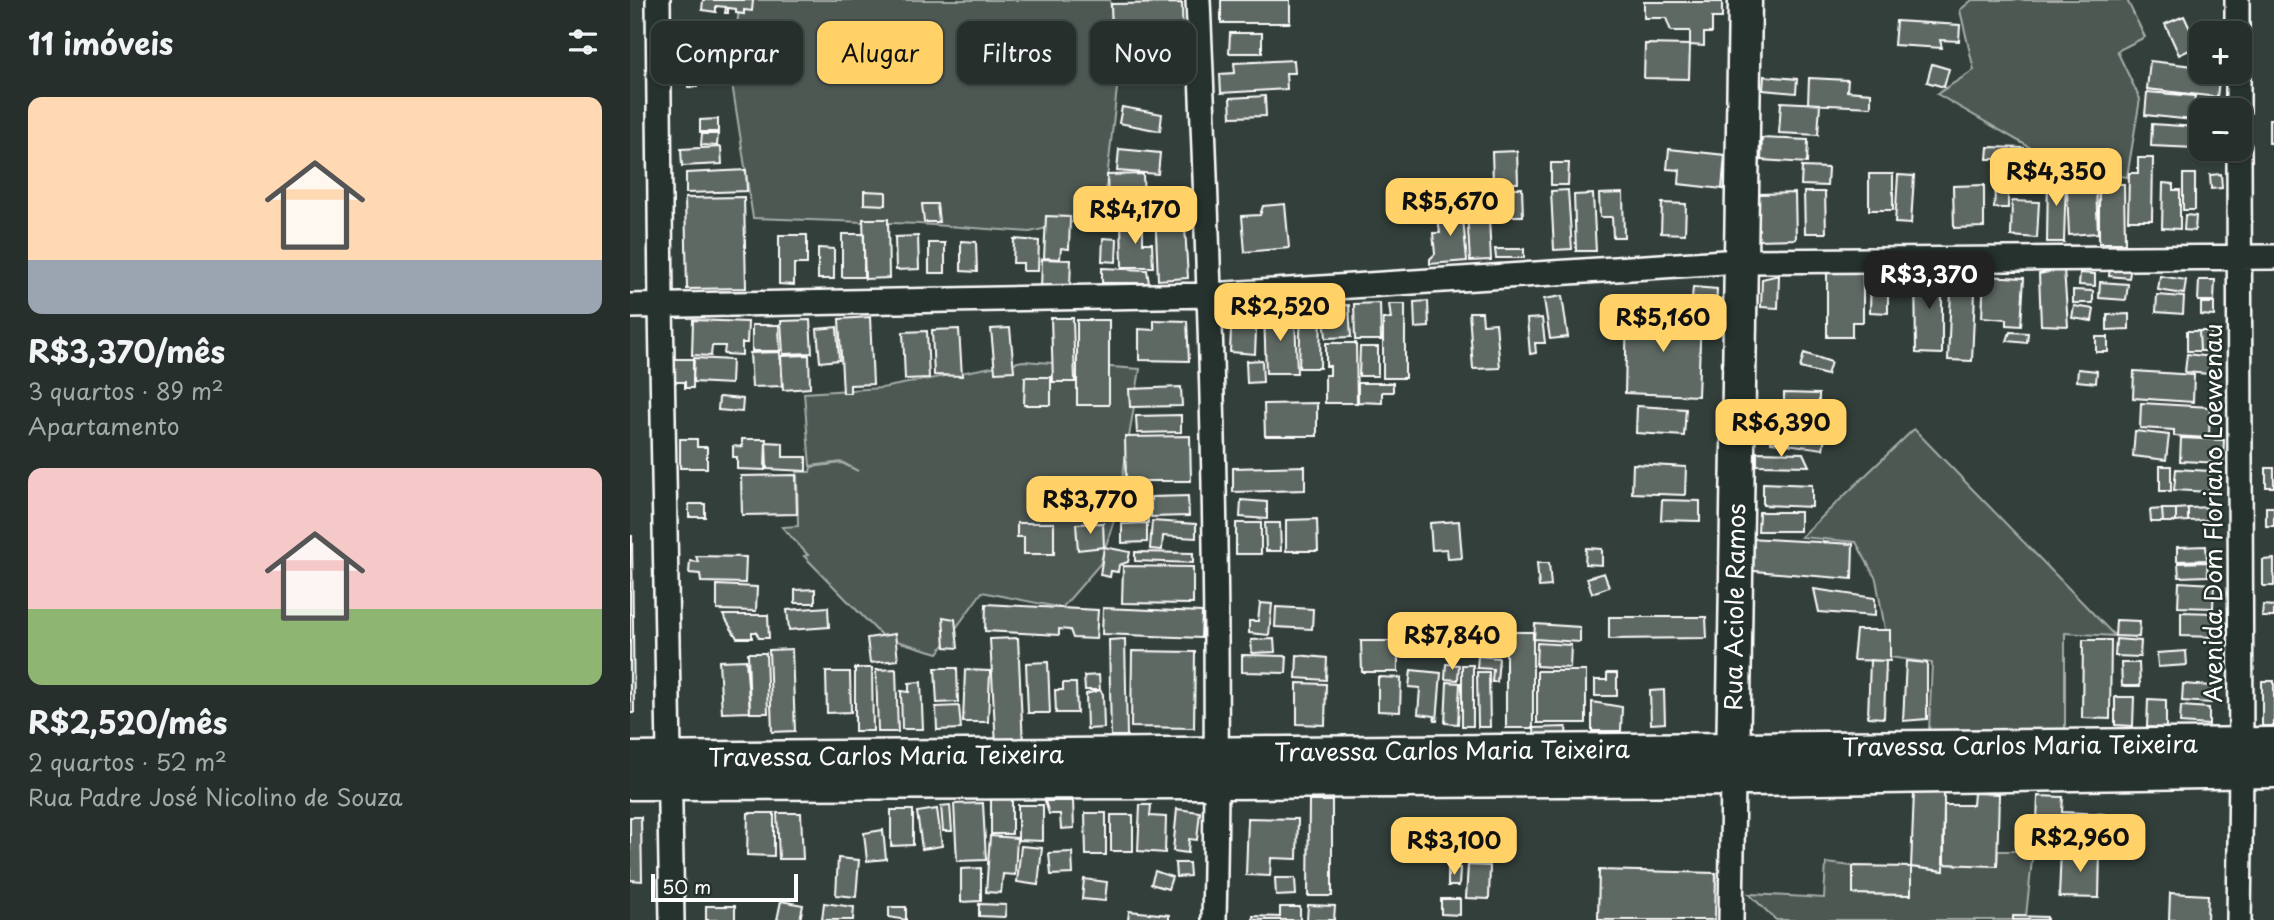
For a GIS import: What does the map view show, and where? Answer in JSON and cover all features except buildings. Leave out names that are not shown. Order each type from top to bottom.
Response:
[{"type":"main road","name":"Rua Aciole Ramos","points":[[1733,779],[1745,0]]},
{"type":"main road","name":"Travessa Carlos Maria Teixeira","points":[[630,759],[670,770],[1217,768],[1733,779],[2240,758],[2274,744]]},
{"type":"main road","name":"Travessa Carlos Maria Teixeira","points":[[1217,768],[1732,748],[2240,758],[2274,771]]},
{"type":"main road","name":"Travessa Carlos Maria Teixeira","points":[[630,783],[670,770]]},
{"type":"street","points":[[658,0],[672,920]]},
{"type":"street","points":[[1198,0],[1211,295],[1217,768],[1214,920]]},
{"type":"street","points":[[2237,0],[2237,21]]},
{"type":"street","name":"Avenida Dom Floriano Loewenau","points":[[2239,161],[2239,920]]},
{"type":"street","points":[[630,306],[1211,295],[1740,261],[2274,257]]},
{"type":"street","name":"Rua Aciole Ramos","points":[[1731,920],[1733,779]]},
{"type":"shaded area","points":[[740,0],[1110,0],[1113,21],[1090,21],[1090,84],[1117,84],[1103,215],[1030,232],[919,224],[753,218],[732,84],[803,84],[803,21],[738,21]]},
{"type":"shaded area","points":[[1972,0],[2127,0],[2145,37],[2117,51],[2140,99],[2127,177],[2062,166],[1937,94],[1974,70],[1960,10]]},
{"type":"shaded area","points":[[1023,361],[1140,369],[1117,511],[1100,564],[1062,608],[982,592],[938,653],[883,637],[804,556],[808,555],[782,527],[798,526],[797,472],[810,472],[811,467],[842,463],[858,471],[842,462],[810,466],[804,393],[882,388]]},
{"type":"shaded area","points":[[1914,429],[2115,636],[2065,633],[2065,740],[1929,730],[1932,663],[1890,657],[1876,579],[1856,542],[1801,537]]},
{"type":"shaded area","points":[[1998,851],[2033,851],[2026,916],[2013,916],[2013,920],[1776,920],[1749,894],[1824,898],[1826,863],[1853,866],[1853,894],[1910,895],[1911,867],[1943,871],[1943,864],[1997,866]]}]
